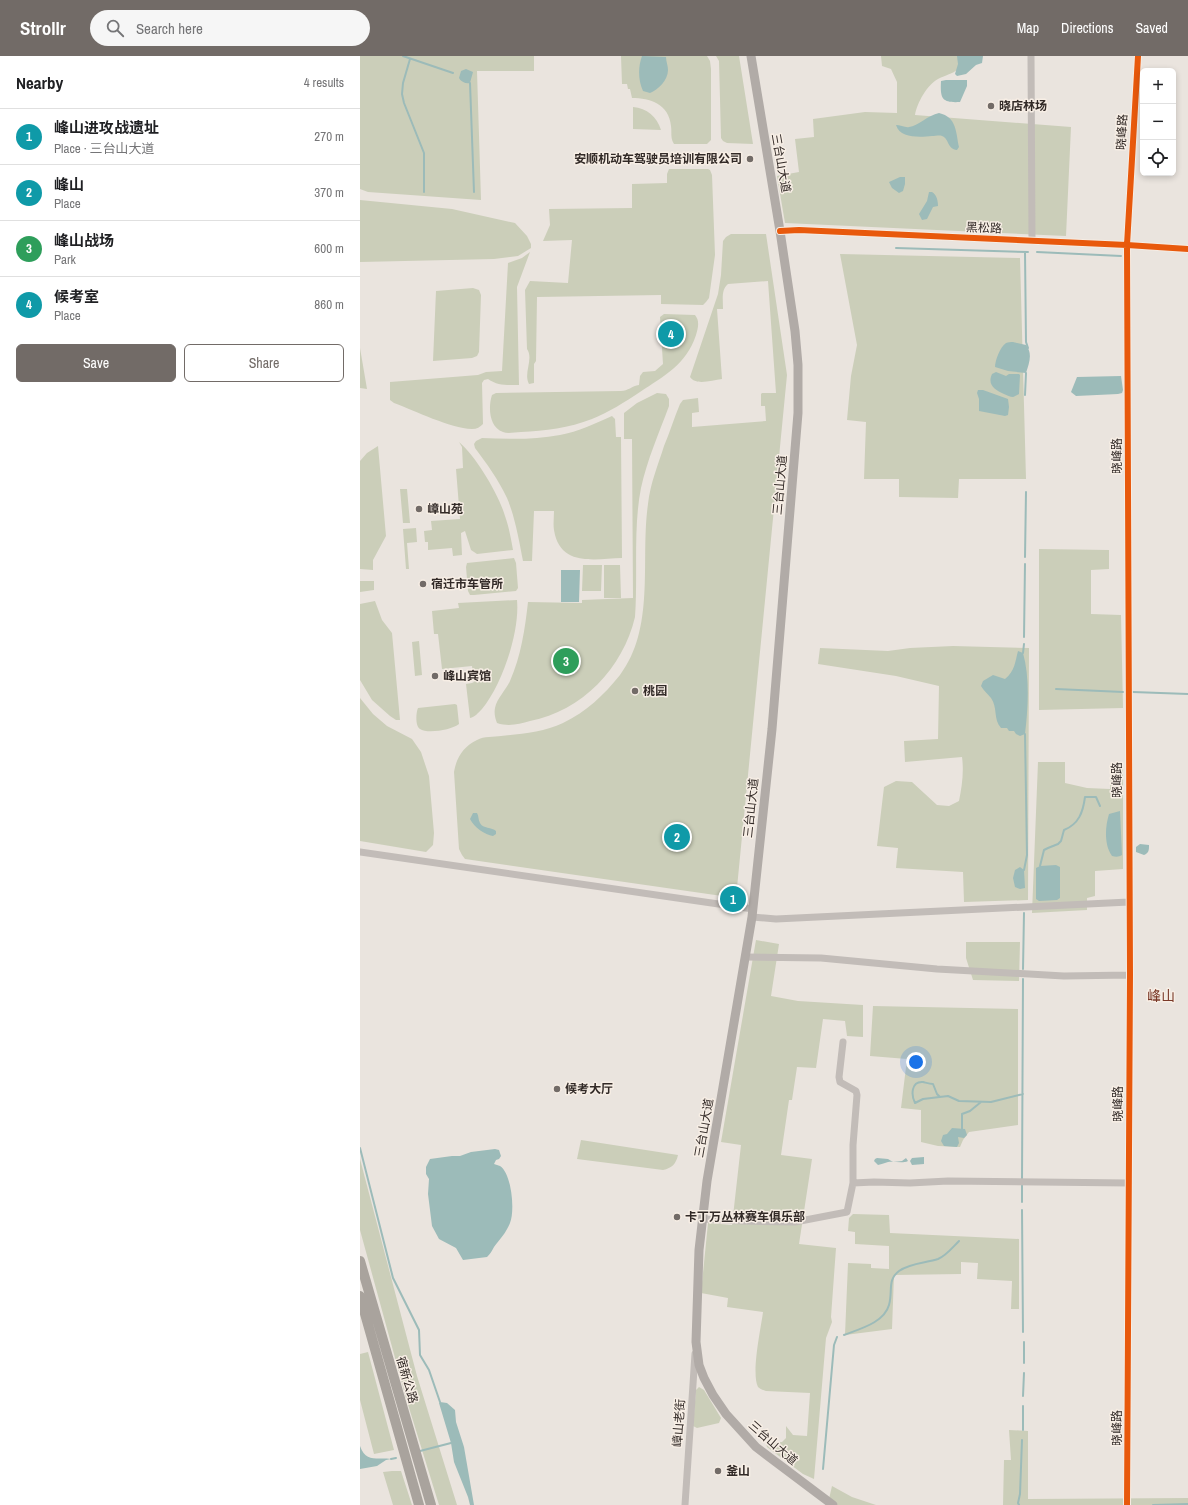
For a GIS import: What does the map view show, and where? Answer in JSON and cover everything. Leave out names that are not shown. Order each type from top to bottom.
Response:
[{"type":"highway","name":"宿新公路","points":[[360,1261],[431,1505]]},
{"type":"highway","name":"宿新公路","points":[[360,1296],[419,1505]]},
{"type":"main road","name":"三台山大道","points":[[751,56],[795,331],[798,365],[798,413],[772,729],[752,913],[707,1182],[699,1258],[696,1342],[699,1365],[704,1378],[726,1414],[756,1447],[833,1505]]},
{"type":"street","points":[[1031,56],[1032,241]]},
{"type":"street","name":"晓峰路","points":[[1127,1504],[1130,976],[1127,245],[1138,56]]},
{"type":"street","name":"黑松路","points":[[780,231],[799,230],[1188,249]]},
{"type":"street","points":[[360,852],[783,919],[1129,902]]},
{"type":"street","points":[[746,956],[822,958],[937,969],[1064,976],[1130,976]]},
{"type":"street","points":[[703,1218],[742,1221],[795,1222],[848,1212],[853,1183],[853,1145],[858,1095],[856,1091],[840,1082],[839,1077],[843,1042]]},
{"type":"street","points":[[853,1183],[948,1181],[1129,1183]]},
{"type":"street","name":"嶂山老街","points":[[685,1505],[696,1342]]},
{"type":"green space","points":[[360,56],[534,56],[534,71],[477,71],[481,200],[368,192],[360,189]]},
{"type":"green space","points":[[621,56],[707,56],[710,61],[711,69],[711,140],[707,144],[674,144],[669,118],[663,107],[652,101],[632,98],[627,84],[622,84]]},
{"type":"green space","points":[[716,56],[739,56],[753,144],[727,143],[721,138],[719,61]]},
{"type":"green space","points":[[881,56],[967,56],[958,69],[938,79],[930,85],[920,100],[915,115],[1071,127],[1066,236],[785,223],[777,176],[799,172],[795,139],[814,137],[813,119],[865,112],[897,113],[897,82],[891,69],[882,66]]},
{"type":"green space","points":[[633,107],[643,109],[651,114],[657,121],[661,130],[633,129]]},
{"type":"green space","points":[[669,169],[708,169],[712,175],[715,255],[709,298],[703,305],[661,304],[661,295],[537,297],[536,361],[534,364],[534,383],[529,384],[527,380],[529,353],[527,349],[525,290],[530,281],[568,283],[572,240],[543,241],[550,225],[549,209],[632,208],[632,184],[667,183],[667,174]]},
{"type":"green space","points":[[360,200],[452,209],[515,223],[527,236],[531,244],[531,248],[518,256],[494,259],[360,262]]},
{"type":"green space","points":[[731,234],[766,234],[787,375],[736,898],[465,859],[459,849],[454,772],[461,753],[472,743],[483,738],[540,731],[571,719],[587,708],[608,689],[620,675],[631,656],[643,615],[646,525],[650,489],[680,404],[683,400],[698,398],[699,412],[692,413],[692,427],[766,421],[765,406],[761,406],[761,394],[776,393],[768,281],[728,284],[726,286],[723,295],[723,309],[717,309],[722,379],[700,382],[693,380],[690,377],[718,294],[721,275],[723,241]]},
{"type":"green space","points":[[530,252],[517,287],[519,385],[503,385],[488,379],[484,380],[482,383],[483,424],[474,429],[453,426],[394,403],[390,400],[390,382],[478,375],[486,372],[502,371],[508,263],[522,258]]},
{"type":"green space","points":[[840,254],[1020,258],[1026,479],[959,479],[958,498],[899,497],[899,479],[864,479],[866,422],[847,420],[851,376],[857,345]]},
{"type":"green space","points":[[473,288],[479,290],[481,295],[479,352],[477,356],[472,358],[433,361],[436,291]]},
{"type":"green space","points":[[664,314],[695,315],[698,320],[698,327],[692,345],[680,362],[657,381],[611,410],[575,425],[548,430],[509,433],[503,432],[495,426],[492,421],[490,405],[492,395],[496,393],[621,391],[639,385],[640,376],[643,372],[655,371],[663,364],[660,317]]},
{"type":"green space","points":[[360,348],[367,389],[360,388]]},
{"type":"green space","points":[[657,393],[666,394],[669,399],[669,406],[650,457],[641,488],[636,536],[635,617],[629,636],[621,653],[610,670],[598,684],[567,708],[549,716],[514,725],[497,723],[495,708],[514,672],[524,632],[528,602],[582,603],[582,600],[633,598],[632,439],[624,439],[624,413],[637,403]]},
{"type":"green space","points":[[612,416],[615,419],[616,437],[621,437],[622,558],[590,559],[571,555],[563,550],[557,542],[554,530],[554,511],[534,511],[532,561],[523,561],[515,521],[510,505],[496,478],[475,448],[474,444],[482,438],[511,439],[550,437],[567,434]]},
{"type":"green space","points":[[459,442],[473,457],[486,476],[498,498],[508,524],[513,550],[477,554],[471,550],[465,531],[461,533],[462,555],[453,556],[452,548],[428,550],[428,542],[425,542],[424,531],[432,530],[431,521],[460,519],[456,469],[463,468],[462,447]]},
{"type":"green space","points":[[378,446],[386,536],[373,560],[373,570],[360,569],[360,461],[367,453]]},
{"type":"green space","points":[[400,489],[407,489],[410,523],[403,523]]},
{"type":"green space","points":[[416,528],[417,542],[407,543],[409,569],[406,569],[403,529]]},
{"type":"green space","points":[[1039,549],[1109,550],[1109,569],[1091,570],[1091,614],[1121,615],[1123,708],[1039,710]]},
{"type":"green space","points":[[514,558],[516,563],[518,588],[516,591],[470,595],[468,591],[467,563]]},
{"type":"green space","points":[[583,565],[602,565],[601,591],[582,591]]},
{"type":"green space","points":[[604,565],[620,565],[621,598],[604,598]]},
{"type":"green space","points":[[360,581],[374,581],[374,590],[360,592]]},
{"type":"green space","points":[[517,600],[516,627],[513,642],[503,672],[482,709],[470,718],[466,684],[474,682],[472,666],[442,669],[438,634],[434,634],[432,611],[459,608],[458,603]]},
{"type":"green space","points":[[375,601],[382,620],[392,633],[400,720],[396,720],[390,716],[372,700],[360,680],[360,604]]},
{"type":"green space","points":[[419,641],[422,675],[415,676],[412,642]]},
{"type":"green space","points":[[953,646],[1029,648],[1028,900],[964,902],[963,872],[896,868],[898,848],[877,846],[884,787],[896,781],[912,782],[937,805],[949,806],[959,801],[963,768],[962,757],[905,762],[904,741],[938,739],[939,686],[896,676],[818,664],[820,648],[888,651],[910,648]]},
{"type":"green space","points":[[360,698],[373,714],[387,726],[412,739],[421,752],[429,776],[434,833],[433,845],[426,852],[360,841]]},
{"type":"green space","points":[[457,705],[459,724],[456,726],[440,731],[428,731],[418,727],[416,719],[418,708]]},
{"type":"green space","points":[[1038,762],[1065,762],[1065,783],[1087,788],[1110,789],[1112,765],[1123,765],[1123,869],[1095,871],[1095,896],[1087,898],[1087,910],[1032,913]]},
{"type":"green space","points":[[756,940],[779,944],[771,996],[798,1001],[863,1005],[863,1037],[847,1036],[845,1021],[823,1019],[816,1068],[797,1067],[792,1100],[789,1100],[781,1155],[812,1159],[799,1244],[836,1248],[831,1317],[832,1322],[826,1338],[814,1479],[803,1474],[767,1447],[766,1443],[782,1442],[786,1438],[786,1426],[793,1435],[807,1436],[810,1393],[766,1391],[758,1387],[756,1380],[756,1361],[763,1312],[727,1307],[728,1298],[701,1293],[708,1223],[732,1225],[741,1145],[721,1142]]},
{"type":"green space","points":[[966,942],[1020,942],[1019,981],[973,980],[966,958]]},
{"type":"green space","points":[[873,1006],[1018,1009],[1018,1125],[969,1132],[960,1147],[938,1146],[921,1142],[921,1110],[901,1108],[907,1059],[870,1056]]},
{"type":"green space","points":[[581,1140],[678,1155],[673,1165],[663,1170],[577,1159]]},
{"type":"green space","points":[[360,1159],[417,1376],[457,1505],[439,1505],[406,1398],[360,1230]]},
{"type":"green space","points":[[853,1214],[889,1215],[890,1233],[1019,1239],[1019,1309],[1011,1309],[1012,1281],[977,1279],[978,1263],[961,1262],[961,1274],[894,1275],[892,1329],[845,1335],[848,1263],[871,1264],[871,1268],[889,1269],[889,1246],[855,1244],[855,1232],[848,1231],[849,1218]]},
{"type":"green space","points":[[368,1352],[394,1450],[374,1454],[360,1400],[360,1354]]},
{"type":"green space","points":[[699,1387],[704,1390],[721,1418],[719,1423],[697,1428],[693,1426],[696,1390]]},
{"type":"green space","points":[[1009,1430],[1028,1431],[1028,1499],[1188,1498],[1188,1505],[1003,1505],[1004,1460],[1011,1460]]},
{"type":"green space","points":[[401,1471],[412,1505],[393,1505],[383,1472]]},
{"type":"green space","points":[[832,1486],[852,1497],[876,1505],[838,1505],[829,1499]]},
{"type":"water","points":[[642,56],[666,57],[668,74],[659,87],[650,93],[643,91],[639,78],[639,69]]},
{"type":"water","points":[[957,56],[983,56],[982,63],[976,65],[966,74],[957,76],[955,74],[958,64]]},
{"type":"water","points":[[466,69],[473,72],[470,83],[461,81],[459,78],[461,71]]},
{"type":"water","points":[[967,80],[967,86],[960,102],[949,102],[943,99],[941,92],[941,81]]},
{"type":"water","points":[[939,113],[949,118],[955,126],[959,147],[957,150],[951,148],[946,139],[942,136],[922,137],[906,135],[898,130],[896,125],[908,127],[916,125]]},
{"type":"water","points":[[900,177],[905,177],[905,184],[903,191],[899,193],[892,188],[889,182]]},
{"type":"water","points":[[929,192],[932,192],[935,195],[938,206],[933,207],[927,219],[922,220],[919,214],[927,201]]},
{"type":"water","points":[[1013,342],[1026,345],[1028,348],[1030,359],[1026,373],[1008,371],[995,367],[997,358],[1002,348],[1006,343]]},
{"type":"water","points":[[996,372],[1006,376],[1009,374],[1019,374],[1019,394],[1011,397],[995,389],[990,381],[992,374]]},
{"type":"water","points":[[1121,376],[1122,393],[1076,396],[1071,392],[1077,377]]},
{"type":"water","points":[[978,390],[983,390],[1008,399],[1008,415],[1005,416],[979,411]]},
{"type":"water","points":[[561,570],[580,570],[579,602],[561,602]]},
{"type":"water","points":[[1018,651],[1023,653],[1027,673],[1028,693],[1025,734],[1020,736],[1014,731],[1009,731],[1007,728],[1001,728],[997,721],[993,702],[981,686],[983,681],[993,675],[1005,679],[1011,673]]},
{"type":"water","points":[[1120,811],[1122,855],[1115,857],[1109,852],[1106,841],[1107,824],[1109,814]]},
{"type":"water","points":[[473,813],[477,813],[481,825],[496,831],[496,834],[493,836],[477,828],[470,819]]},
{"type":"water","points":[[1140,844],[1149,845],[1147,853],[1144,855],[1136,852],[1136,847]]},
{"type":"water","points":[[1056,865],[1060,867],[1060,898],[1057,900],[1039,901],[1036,899],[1036,868],[1040,866]]},
{"type":"water","points":[[1020,867],[1024,870],[1025,888],[1020,889],[1015,887],[1013,878],[1015,870]]},
{"type":"water","points":[[952,1128],[965,1129],[967,1135],[964,1138],[958,1137],[959,1143],[957,1147],[944,1146],[941,1141],[943,1135],[947,1134]]},
{"type":"water","points":[[495,1149],[499,1150],[501,1156],[494,1164],[500,1166],[504,1170],[510,1184],[512,1210],[510,1223],[505,1233],[487,1257],[463,1260],[456,1248],[439,1239],[432,1226],[428,1194],[429,1179],[426,1174],[426,1167],[430,1159],[460,1156],[471,1152]]},
{"type":"water","points":[[924,1157],[924,1164],[912,1165],[910,1161],[912,1158]]},
{"type":"water","points":[[877,1158],[888,1159],[893,1162],[878,1165],[874,1161]]},
{"type":"water","points":[[906,1158],[908,1161],[903,1162],[894,1162],[902,1161]]},
{"type":"water","points":[[439,1403],[447,1403],[455,1410],[456,1422],[464,1447],[474,1505],[470,1505],[454,1462],[451,1443]]},
{"type":"water","points":[[360,1446],[365,1455],[369,1457],[391,1459],[386,1460],[377,1466],[360,1469]]},
{"type":"waterway","points":[[403,56],[453,73]]},
{"type":"waterway","points":[[410,59],[403,83],[402,94],[404,103],[424,153],[424,192]]},
{"type":"waterway","points":[[470,83],[474,192]]},
{"type":"waterway","points":[[896,248],[1028,252]]},
{"type":"waterway","points":[[1025,252],[1026,342],[1028,348]]},
{"type":"waterway","points":[[1037,252],[1121,256]]},
{"type":"waterway","points":[[1025,395],[1026,373]]},
{"type":"waterway","points":[[1025,557],[1026,492]]},
{"type":"waterway","points":[[1024,637],[1025,564]]},
{"type":"waterway","points":[[1023,653],[1024,644]]},
{"type":"waterway","points":[[1056,689],[1123,692]]},
{"type":"waterway","points":[[1133,692],[1188,694]]},
{"type":"waterway","points":[[1024,870],[1027,855],[1025,734]]},
{"type":"waterway","points":[[1040,866],[1044,850],[1058,844],[1061,841],[1064,830],[1077,821],[1083,808],[1085,797],[1096,797],[1100,806]]},
{"type":"waterway","points":[[1023,969],[1024,913]]},
{"type":"waterway","points":[[1022,1179],[1023,979]]},
{"type":"waterway","points":[[940,1097],[937,1094],[933,1084],[919,1082],[914,1086],[913,1096],[915,1103],[923,1099],[948,1096],[959,1101],[991,1102],[1023,1094]]},
{"type":"waterway","points":[[962,1130],[962,1114],[970,1111],[981,1102]]},
{"type":"waterway","points":[[360,1148],[393,1278],[419,1330],[420,1355],[429,1370],[440,1402]]},
{"type":"waterway","points":[[1022,1184],[1022,1202]]},
{"type":"waterway","points":[[1022,1210],[1023,1332]]},
{"type":"waterway","points":[[844,1335],[864,1328],[877,1321],[882,1316],[889,1305],[891,1286],[895,1274],[908,1266],[941,1258],[959,1241]]},
{"type":"waterway","points":[[823,1469],[834,1345],[837,1337]]},
{"type":"waterway","points":[[1024,1342],[1024,1363]]},
{"type":"waterway","points":[[1023,1396],[1024,1373]]},
{"type":"waterway","points":[[1023,1406],[1023,1430]]},
{"type":"waterway","points":[[1019,1505],[1022,1440]]},
{"type":"waterway","points":[[420,1451],[451,1443]]},
{"type":"waterway","points":[[391,1459],[396,1458]]},
{"type":"waterway","points":[[1153,1505],[1188,1504]]},
{"type":"cycle path","points":[[1127,1505],[1130,975],[1127,245],[1138,56]]},
{"type":"cycle path","points":[[780,231],[799,230],[1188,249]]},
{"type":"place","name":"晓店林场","points":[[991,106]]},
{"type":"place","name":"安顺机动车驾驶员培训有限公司","points":[[750,159]]},
{"type":"place","name":"候考室","points":[[671,334]]},
{"type":"place","name":"嶂山苑","points":[[419,509]]},
{"type":"place","name":"宿迁市车管所","points":[[423,584]]},
{"type":"place","name":"峰山战场","points":[[566,661]]},
{"type":"place","name":"峰山宾馆","points":[[435,676]]},
{"type":"place","name":"桃园","points":[[635,691]]},
{"type":"place","name":"峰山","points":[[677,837]]},
{"type":"place","name":"峰山进攻战遗址","points":[[733,899]]},
{"type":"place","name":"候考大厅","points":[[557,1089]]},
{"type":"place","name":"卡丁万丛林赛车俱乐部","points":[[677,1217]]},
{"type":"place","name":"釜山","points":[[718,1471]]},
{"type":"district","name":"峰山","points":[[1161,996]]}]
